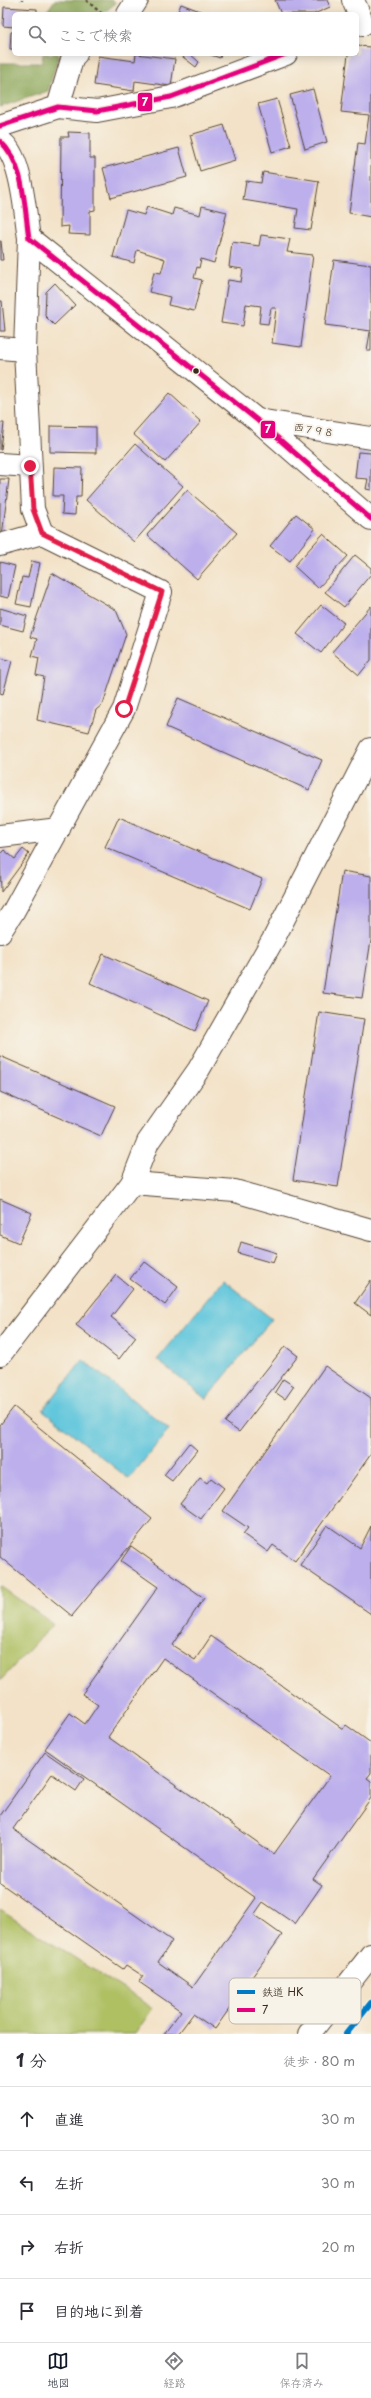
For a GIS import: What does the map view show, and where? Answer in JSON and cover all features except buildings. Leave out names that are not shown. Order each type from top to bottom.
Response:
[{"type":"street","points":[[129,12],[137,0]]},
{"type":"street","points":[[353,0],[359,12]]},
{"type":"street","points":[[359,13],[364,23]]},
{"type":"street","points":[[58,107],[73,56]]},
{"type":"street","points":[[0,126],[58,107],[97,111],[171,97],[281,56]]},
{"type":"street","points":[[0,141],[6,145],[11,153],[19,175],[29,238],[25,350],[30,466],[33,509],[42,533]]},
{"type":"street","points":[[29,238],[257,420],[371,519]]},
{"type":"street","points":[[0,348],[25,350]]},
{"type":"street","name":"西７９８","points":[[257,420],[371,438]]},
{"type":"street","points":[[0,464],[30,466]]},
{"type":"street","points":[[0,545],[42,533],[162,592],[124,709],[59,829],[0,932]]},
{"type":"street","points":[[0,1355],[132,1183],[148,1142],[199,1069],[274,938],[371,749]]},
{"type":"street","points":[[0,836],[59,829]]},
{"type":"street","points":[[132,1183],[235,1190],[371,1230]]},
{"type":"street","points":[[353,1978],[371,1955]]},
{"type":"street","points":[[309,2034],[317,2024]]},
{"type":"path","points":[[86,0],[100,12]]},
{"type":"green space","points":[[55,0],[111,0],[116,3],[105,12],[46,12]]},
{"type":"green space","points":[[43,56],[58,56],[48,91],[0,107],[0,63],[42,63]]},
{"type":"green space","points":[[0,1586],[53,1624],[0,1681]]},
{"type":"green space","points":[[0,1910],[153,2008],[135,2034],[0,2034]]},
{"type":"water","points":[[223,1280],[272,1319],[206,1399],[157,1360]]},
{"type":"water","points":[[83,1360],[169,1429],[129,1479],[43,1410]]},
{"type":"rail line","name":"HK","points":[[361,2015],[371,2003]]},
{"type":"rail line","name":"HK","points":[[346,2034],[354,2024]]},
{"type":"transit line","name":"7","points":[[0,126],[58,107],[97,111],[171,97],[281,56]]},
{"type":"transit line","name":"7","points":[[0,141],[8,150],[19,173],[29,238],[257,420],[371,519]]},
{"type":"route","points":[[30,466],[33,509],[42,533],[162,592],[124,709]]}]
